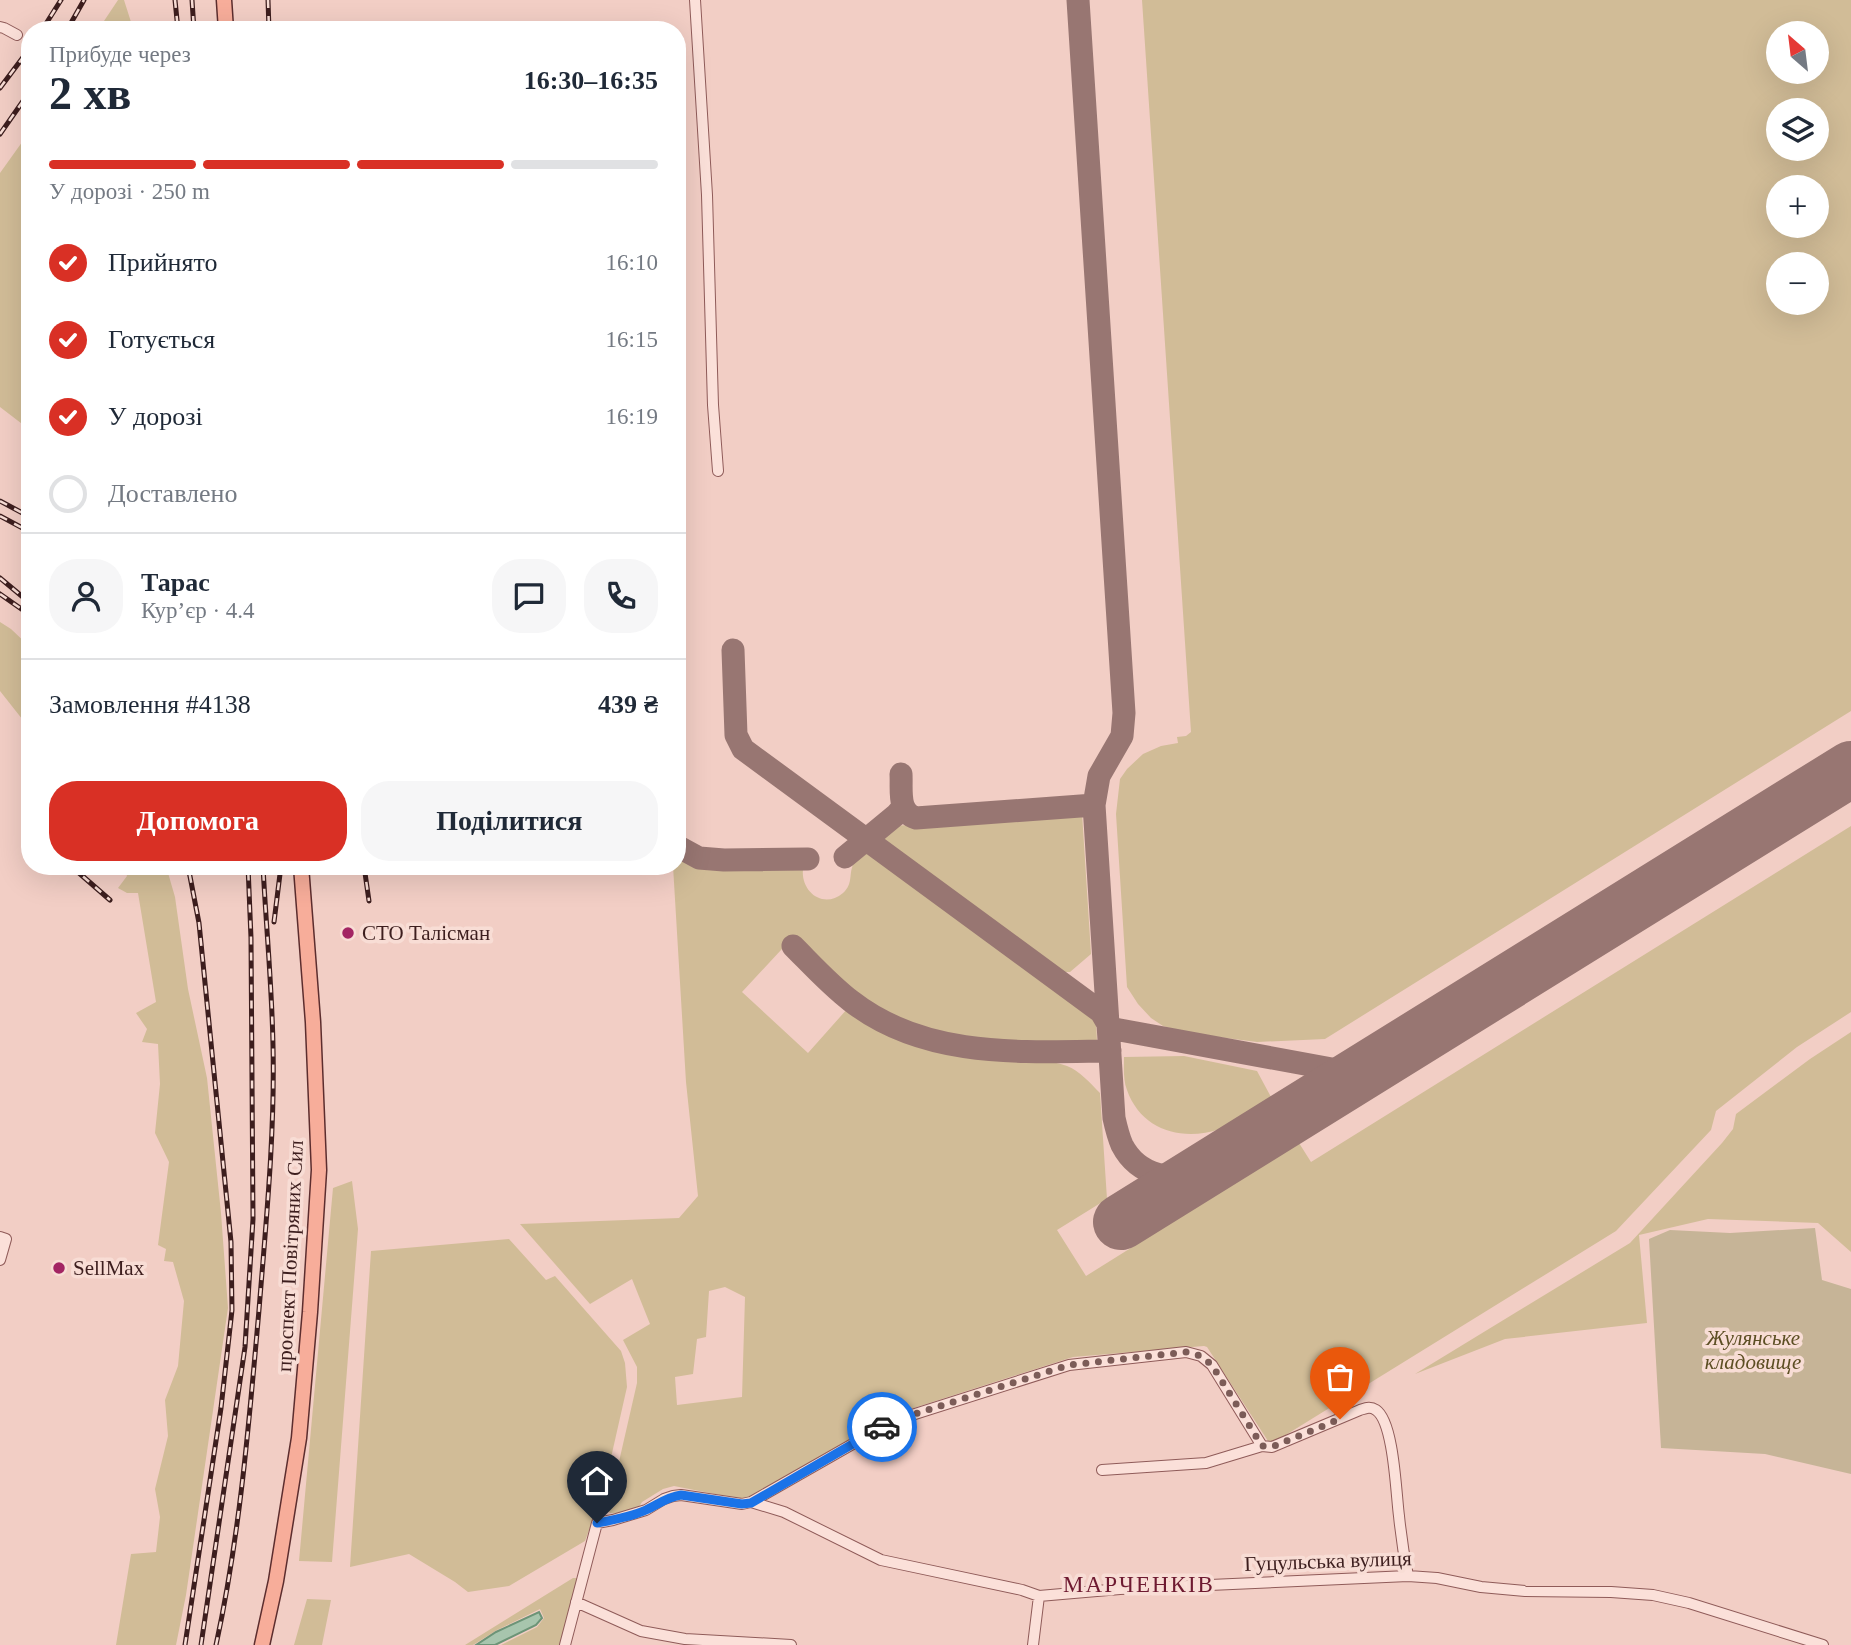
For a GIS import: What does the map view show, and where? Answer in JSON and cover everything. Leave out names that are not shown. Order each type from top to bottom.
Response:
[{"type":"main road","points":[[224,0],[225,21]]},
{"type":"main road","name":"проспект Повітряних Сил","points":[[262,1645],[278,1569],[299,1438],[319,1170],[313,1022],[302,875]]},
{"type":"street","points":[[695,0],[707,195],[713,405],[718,471]]},
{"type":"street","points":[[0,27],[17,35]]},
{"type":"street","points":[[0,1260],[3,1238]]},
{"type":"street","points":[[751,1503],[893,1421],[1069,1365],[1186,1352],[1201,1356],[1212,1365],[1262,1446]]},
{"type":"street","points":[[1102,1470],[1206,1463],[1262,1446],[1272,1447],[1368,1407],[1375,1409],[1385,1424],[1393,1456],[1408,1576]]},
{"type":"street","name":"Гуцульська вулиця","points":[[576,1602],[597,1523],[646,1510],[664,1499],[681,1495],[751,1503],[784,1512],[881,1560],[1039,1596],[1408,1576],[1525,1591],[1653,1595],[1689,1603],[1823,1645]]},
{"type":"street","points":[[1033,1645],[1039,1596]]},
{"type":"street","points":[[565,1645],[576,1602],[641,1631],[685,1639],[791,1645]]},
{"type":"shaded area","points":[[118,0],[124,0],[131,21],[104,21]]},
{"type":"shaded area","points":[[1142,0],[1851,0],[1851,711],[1325,1039],[1257,1042],[1187,1033],[1163,1026],[1138,1004],[1127,987],[1116,814],[1120,779],[1143,754],[1161,746],[1178,743],[1177,737],[1191,732]]},
{"type":"shaded area","points":[[21,144],[21,423],[0,407],[0,173]]},
{"type":"shaded area","points":[[0,622],[21,638],[21,718],[0,691]]},
{"type":"shaded area","points":[[1082,813],[1091,954],[1070,972],[1061,972],[879,838],[893,826]]},
{"type":"shaded area","points":[[1851,826],[1851,1012],[1797,1047],[1716,1111],[1711,1130],[1616,1231],[1276,1441],[1268,1441],[1207,1347],[1073,1357],[892,1415],[749,1498],[735,1498],[674,1486],[663,1489],[642,1502],[637,1510],[623,1514],[610,1513],[607,1510],[637,1383],[637,1367],[623,1340],[650,1324],[632,1279],[590,1304],[520,1224],[679,1218],[698,1196],[686,1082],[674,875],[686,875],[686,855],[699,862],[724,864],[804,864],[804,882],[808,889],[813,895],[827,900],[843,893],[850,882],[855,861],[866,851],[1096,1020],[1097,1042],[998,1043],[937,1033],[907,1023],[848,988],[794,936],[742,992],[808,1053],[848,1008],[895,1034],[932,1048],[980,1057],[1054,1063],[1080,1074],[1100,1093],[1107,1199],[1057,1230],[1086,1276],[1299,1143],[1311,1162]],"holes":[[[725,1287],[745,1297],[742,1397],[677,1405],[675,1377],[693,1374],[697,1339],[706,1337],[709,1291]]]},
{"type":"shaded area","points":[[169,875],[175,897],[188,989],[207,1078],[228,1308],[186,1595],[176,1645],[116,1645],[131,1554],[156,1552],[160,1517],[155,1489],[168,1436],[165,1400],[178,1366],[184,1301],[173,1262],[164,1261],[166,1249],[158,1245],[169,1162],[155,1133],[160,1084],[158,1044],[142,1042],[147,1029],[136,1013],[156,1002],[138,893],[127,893],[118,888],[127,876]]},
{"type":"shaded area","points":[[1851,1032],[1851,1252],[1818,1223],[1708,1219],[1639,1235],[1647,1323],[1505,1339],[1415,1374],[1630,1243],[1722,1143],[1733,1129],[1736,1114]]},
{"type":"shaded area","points":[[1184,1056],[1257,1071],[1271,1097],[1220,1129],[1191,1134],[1164,1129],[1142,1115],[1133,1104],[1125,1082],[1124,1057]]},
{"type":"shaded area","points":[[352,1181],[358,1229],[332,1562],[299,1561],[333,1188]]},
{"type":"shaded area","points":[[509,1239],[546,1280],[555,1276],[621,1351],[625,1363],[627,1387],[603,1493],[585,1541],[509,1586],[468,1592],[409,1554],[350,1567],[371,1251]]},
{"type":"shaded area","points":[[573,1578],[579,1578],[560,1645],[501,1645],[537,1627],[544,1618],[540,1609],[473,1645],[465,1645]]},
{"type":"shaded area","points":[[307,1599],[331,1600],[322,1645],[294,1645]]},
{"type":"shaded area","points":[[539,1612],[542,1618],[536,1625],[495,1645],[476,1645],[496,1632]]},
{"type":"green space","name":"Жулянське кладовище","points":[[1815,1228],[1822,1280],[1851,1289],[1851,1474],[1765,1454],[1661,1448],[1649,1239],[1670,1230],[1730,1233]]},
{"type":"taxiway","points":[[1078,0],[1124,713],[1122,736],[1099,776],[1094,805],[1114,1118],[1122,1145],[1129,1156],[1147,1170],[1169,1176],[1204,1170]]},
{"type":"taxiway","points":[[733,650],[736,735],[743,749],[1101,1012],[1108,1024]]},
{"type":"taxiway","points":[[901,774],[903,806],[916,818],[1094,805]]},
{"type":"taxiway","points":[[845,857],[903,807]]},
{"type":"taxiway","points":[[686,851],[699,858],[724,860],[808,859]]},
{"type":"taxiway","points":[[793,946],[851,1001],[880,1020],[910,1033],[943,1043],[1009,1051],[1110,1051]]},
{"type":"taxiway","points":[[1109,1028],[1359,1074]]},
{"type":"runway","points":[[1121,1222],[1851,769]]},
{"type":"railway","points":[[48,21],[61,0]]},
{"type":"railway","points":[[72,21],[84,0]]},
{"type":"railway","points":[[175,0],[177,21]]},
{"type":"railway","points":[[192,0],[193,21]]},
{"type":"railway","points":[[268,0],[269,21]]},
{"type":"railway","points":[[0,88],[21,60]]},
{"type":"railway","points":[[0,134],[21,104]]},
{"type":"railway","points":[[0,501],[21,512]]},
{"type":"railway","points":[[0,516],[21,527]]},
{"type":"railway","points":[[0,578],[21,596]]},
{"type":"railway","points":[[0,594],[21,609]]},
{"type":"railway","points":[[81,875],[110,900]]},
{"type":"railway","points":[[185,1645],[221,1408],[232,1310],[231,1242],[199,923],[190,875]]},
{"type":"railway","points":[[201,1645],[245,1347],[253,1219],[248,875]]},
{"type":"railway","points":[[216,1645],[243,1478],[269,1178],[273,1046],[264,875]]},
{"type":"railway","points":[[274,922],[280,875]]},
{"type":"railway","points":[[365,875],[369,901]]},
{"type":"way so far","points":[[882,1427],[893,1421],[1069,1365],[1186,1352],[1201,1356],[1212,1365],[1262,1446],[1272,1447],[1340,1419]]},
{"type":"place","name":"СТО Талісман","points":[[348,933]]},
{"type":"place","name":"SellMax","points":[[59,1268]]},
{"type":"district","name":"МАРЧЕНКІВ","points":[[1139,1584]]},
{"type":"route","points":[[597,1523],[646,1510],[673,1496],[751,1503],[882,1427]]}]
